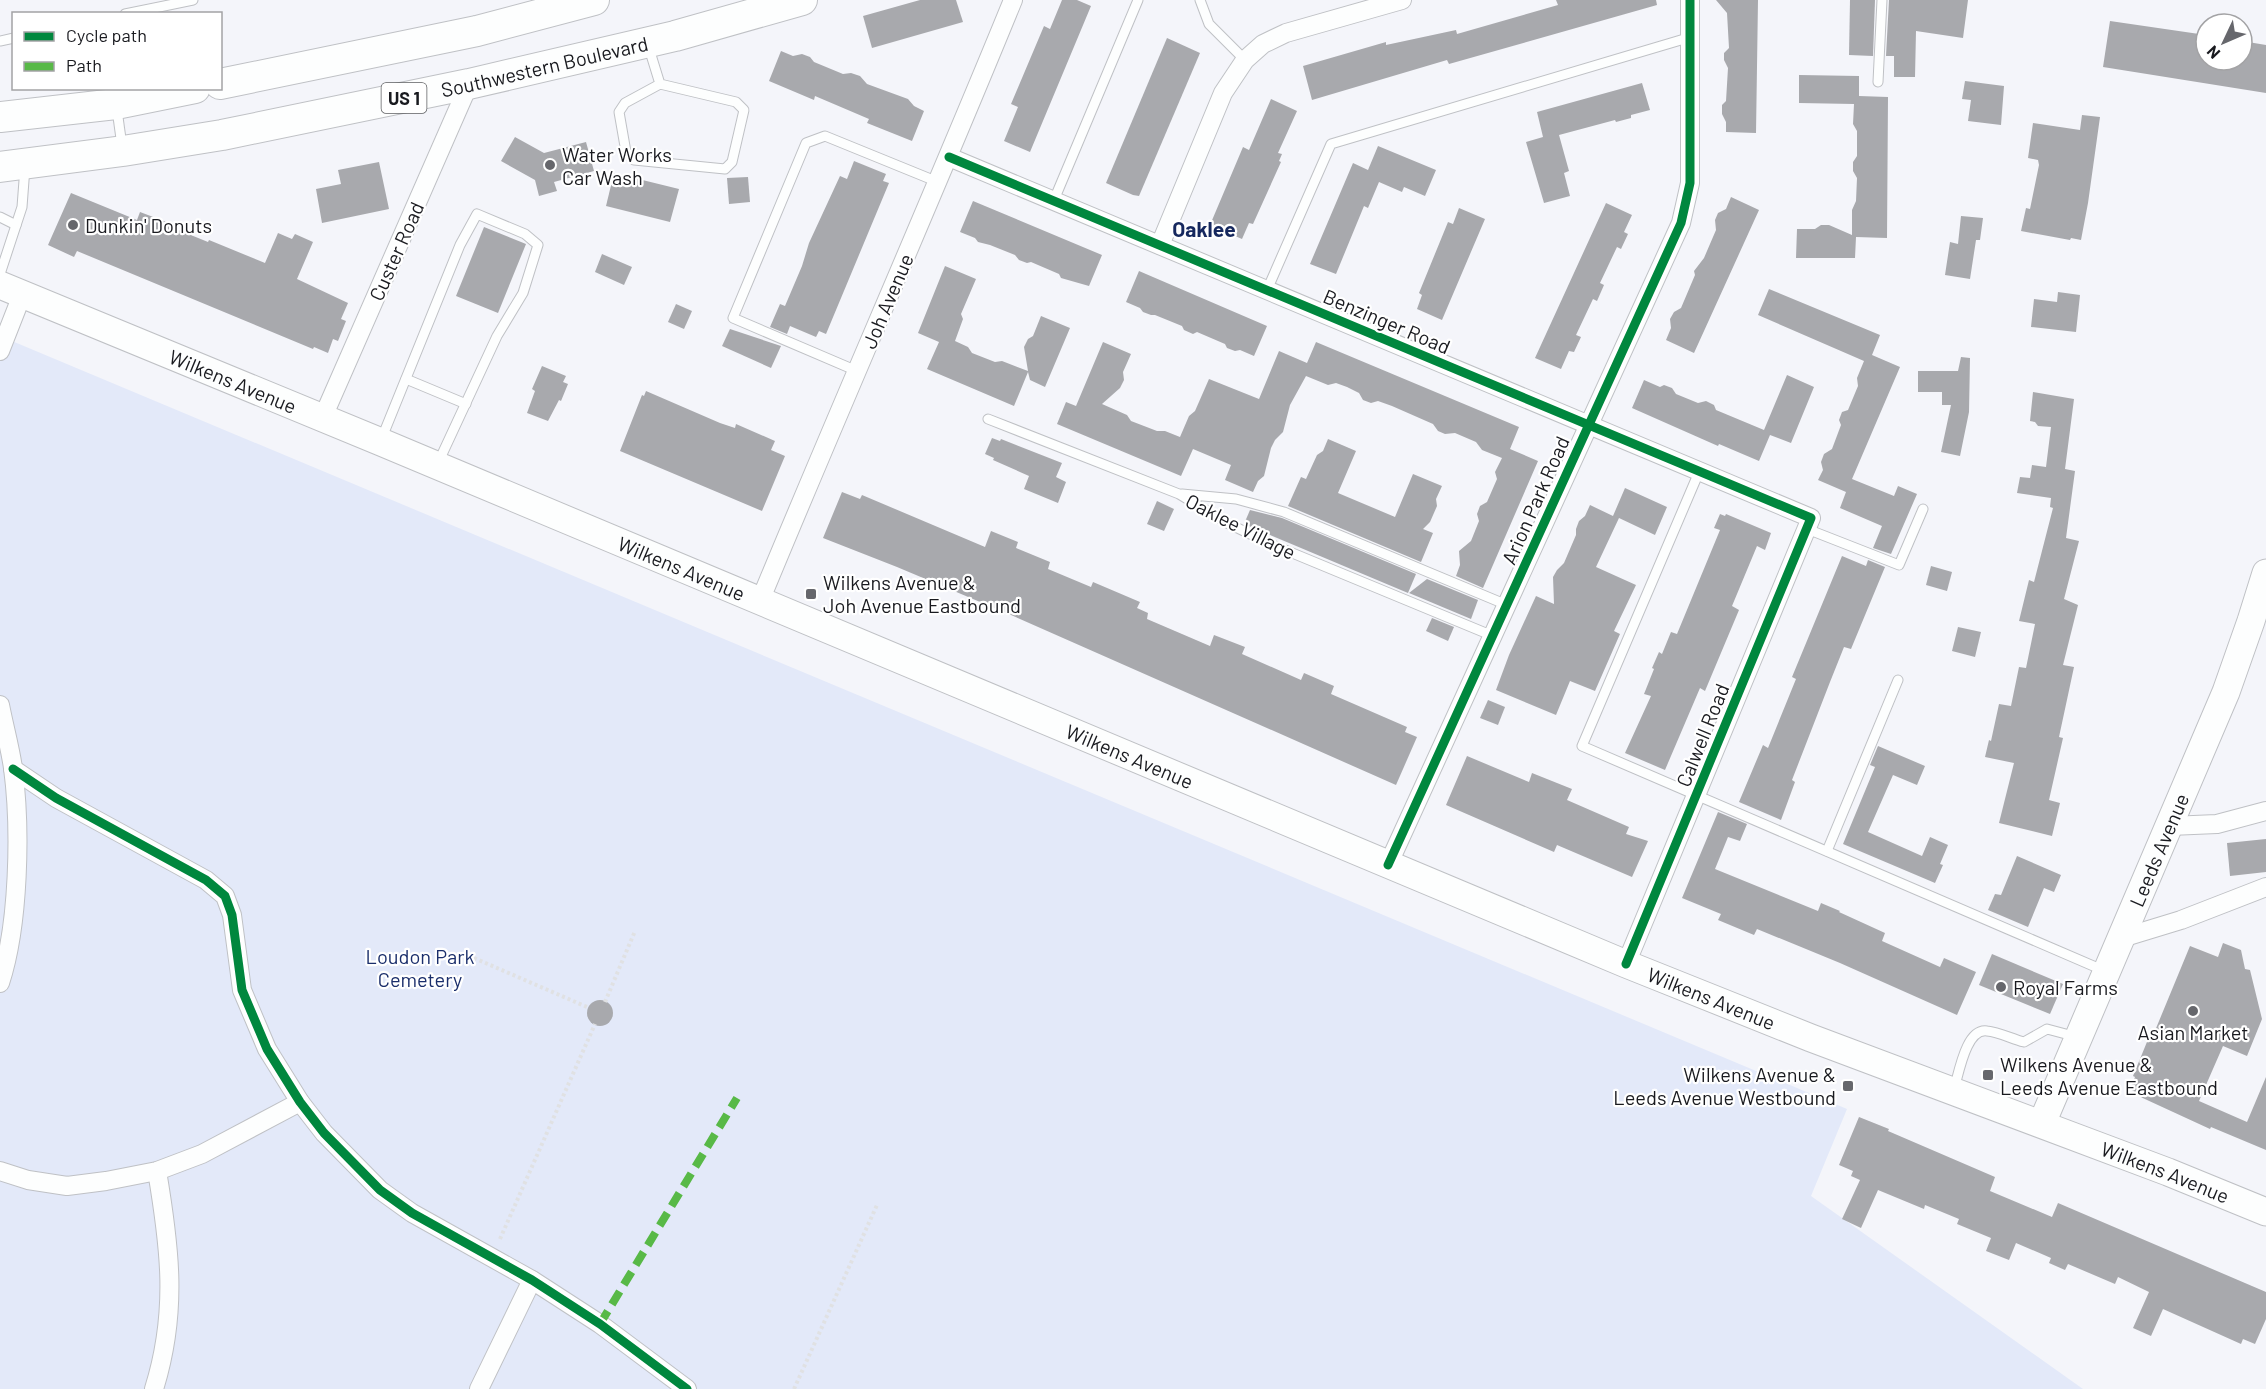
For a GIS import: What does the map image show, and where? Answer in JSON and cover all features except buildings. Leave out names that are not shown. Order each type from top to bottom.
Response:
[{"type":"main road","points":[[222,84],[477,31],[594,0]]},
{"type":"main road","name":"Southwestern Boulevard","points":[[13,165],[222,135],[470,84],[647,43],[802,0]]},
{"type":"main road","points":[[0,117],[115,96],[175,90]]},
{"type":"main road","name":"Wilkens Avenue","points":[[11,290],[381,441],[1626,964],[1811,1038],[2042,1123],[2266,1212]]},
{"type":"main road","name":"Leeds Avenue","points":[[2042,1123],[2226,692],[2266,573]]},
{"type":"street","name":"Joh Avenue","points":[[760,601],[949,157],[1013,0]]},
{"type":"street","points":[[1160,245],[1223,93],[1245,60],[1263,44],[1286,33],[1402,0]]},
{"type":"street","name":"Arion Park Road","points":[[1388,865],[1681,223],[1690,183],[1692,37],[1690,0]]},
{"type":"street","name":"Custer Road","points":[[323,417],[470,84]]},
{"type":"street","name":"Benzinger Road","points":[[949,157],[1699,472],[1809,524]]},
{"type":"street","points":[[0,351],[11,290]]},
{"type":"street","name":"Calwell Road","points":[[1626,964],[1809,524]]},
{"type":"street","points":[[0,705],[13,769],[17,833],[16,886],[11,936],[0,983]]},
{"type":"street","points":[[13,769],[56,798],[206,880],[225,896],[232,915],[242,990],[267,1049],[300,1102],[324,1132],[380,1190],[412,1213],[493,1256],[600,1324],[687,1389]]},
{"type":"street","points":[[2170,826],[2217,824],[2266,811]]},
{"type":"street","points":[[2122,938],[2181,920],[2266,887]]},
{"type":"street","points":[[0,1171],[28,1180],[67,1186],[156,1171],[202,1154],[300,1102]]},
{"type":"street","points":[[154,1389],[168,1319],[171,1278],[167,1230],[156,1171]]},
{"type":"street","points":[[479,1389],[532,1280]]},
{"type":"lane","points":[[135,12],[193,0]]},
{"type":"lane","points":[[1054,200],[1138,0]]},
{"type":"lane","points":[[1200,0],[1209,24],[1245,60]]},
{"type":"lane","points":[[1878,82],[1882,0]]},
{"type":"lane","points":[[1267,290],[1331,144],[1692,37]]},
{"type":"lane","points":[[647,43],[660,84]]},
{"type":"lane","points":[[660,84],[736,102],[744,110],[732,162],[725,169],[634,160],[626,152],[619,112],[625,103],[660,84]]},
{"type":"lane","points":[[115,96],[123,151]]},
{"type":"lane","points":[[857,370],[733,318],[806,143],[825,136],[938,182]]},
{"type":"lane","points":[[0,274],[22,207],[13,165]]},
{"type":"lane","points":[[381,441],[460,245],[477,214],[525,234],[538,245],[523,293],[497,336],[437,465]]},
{"type":"lane","points":[[0,217],[16,225]]},
{"type":"lane","points":[[406,379],[466,404]]},
{"type":"lane","name":"Oaklee Village","points":[[988,419],[1179,494],[1227,523],[1273,544],[1494,636]]},
{"type":"lane","points":[[1699,472],[1582,746],[2107,971]]},
{"type":"lane","points":[[1179,494],[1236,499],[1284,512],[1507,605]]},
{"type":"lane","points":[[1809,524],[1899,566],[1923,509]]},
{"type":"lane","points":[[1827,851],[1898,680]]},
{"type":"lane","points":[[1954,1091],[1969,1041],[1980,1030],[2024,1042],[2047,1029],[2079,1038]]},
{"type":"path","points":[[605,1002],[635,931]]},
{"type":"path","points":[[474,958],[587,1007]]},
{"type":"path","points":[[493,1256],[594,1024]]},
{"type":"path","points":[[794,1389],[877,1205]]},
{"type":"green space","name":"Loudon Park Cemetery","points":[[0,336],[1847,1109],[1811,1196],[2083,1389],[0,1389]]},
{"type":"marked path","points":[[600,1324],[737,1098]]},
{"type":"cycle path","points":[[1388,865],[1681,223],[1690,183],[1690,0]]},
{"type":"cycle path","points":[[949,157],[1811,518],[1626,964]]},
{"type":"cycle path","points":[[13,769],[56,798],[206,880],[225,896],[232,915],[242,990],[267,1049],[300,1102],[324,1133],[380,1190],[412,1213],[532,1280],[600,1324],[687,1389]]},
{"type":"place","name":"Water Works Car Wash","points":[[550,165]]},
{"type":"place","name":"Dunkin' Donuts","points":[[73,225]]},
{"type":"place","name":"Wilkens Avenue & Joh Avenue Eastbound","points":[[811,594]]},
{"type":"place","name":"Royal Farms","points":[[2001,987]]},
{"type":"place","name":"Asian Market","points":[[2193,1011]]},
{"type":"place","name":"Wilkens Avenue & Leeds Avenue Eastbound","points":[[1988,1075]]},
{"type":"place","name":"Wilkens Avenue & Leeds Avenue Westbound","points":[[1848,1086]]},
{"type":"district","name":"Oaklee","points":[[1204,228]]}]
